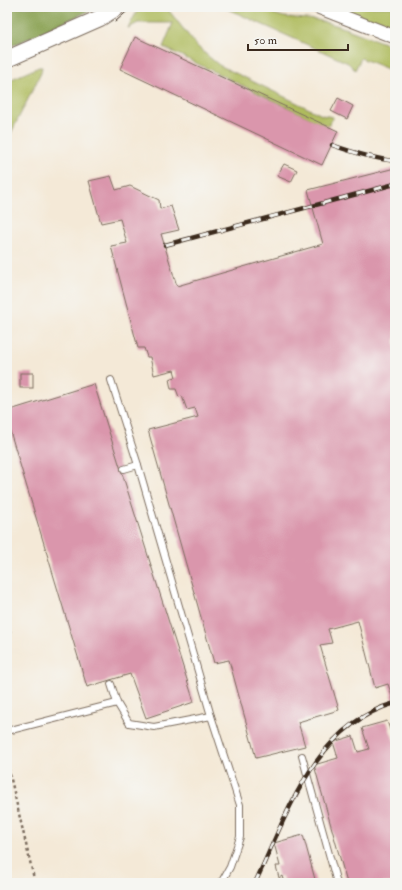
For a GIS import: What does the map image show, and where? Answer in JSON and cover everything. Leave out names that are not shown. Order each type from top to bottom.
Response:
[{"type":"street","points":[[7,59],[100,18],[117,7]]},
{"type":"street","points":[[318,7],[395,37]]},
{"type":"lane","points":[[111,380],[138,465],[211,716],[240,805],[240,837],[230,867],[221,883]]},
{"type":"lane","points":[[124,469],[138,465]]},
{"type":"lane","points":[[111,684],[117,703],[129,723],[154,727],[211,716]]},
{"type":"lane","points":[[7,732],[117,703]]},
{"type":"lane","points":[[302,756],[337,883]]},
{"type":"path","points":[[7,762],[35,883]]},
{"type":"green space","points":[[7,7],[98,7],[7,48]]},
{"type":"green space","points":[[141,7],[166,7],[197,46],[219,65],[322,115],[333,117],[328,127],[163,47],[173,23],[138,23],[128,28]]},
{"type":"green space","points":[[223,7],[263,7],[274,14],[284,17],[317,20],[339,26],[395,47],[395,72],[361,58],[355,70],[348,63]]},
{"type":"green space","points":[[332,7],[395,7],[395,32]]},
{"type":"green space","points":[[42,67],[41,73],[7,141],[7,81]]},
{"type":"building","points":[[135,37],[338,131],[322,165],[120,69]]},
{"type":"building","points":[[338,98],[353,106],[347,119],[331,111]]},
{"type":"building","points":[[284,164],[297,170],[291,182],[277,176]]},
{"type":"building","points":[[395,168],[395,706],[388,684],[375,688],[358,621],[328,629],[332,643],[320,645],[339,710],[298,722],[305,746],[256,758],[229,660],[214,663],[148,430],[198,417],[195,408],[187,410],[182,396],[179,397],[176,389],[171,389],[169,379],[176,377],[174,370],[154,375],[150,357],[147,357],[144,348],[138,348],[111,246],[127,243],[120,219],[101,223],[89,181],[111,176],[116,190],[130,186],[159,200],[160,209],[171,206],[179,230],[161,234],[177,286],[323,244],[308,190]]},
{"type":"building","points":[[20,373],[33,373],[33,388],[20,388]]},
{"type":"building","points":[[94,384],[194,702],[146,718],[130,674],[87,687],[7,421],[7,411]]},
{"type":"building","points":[[7,619],[11,632],[7,633]]},
{"type":"building","points":[[387,721],[395,741],[395,883],[347,883],[314,765],[338,758],[333,742],[353,736],[358,752],[369,749],[362,728]]},
{"type":"building","points":[[303,835],[316,883],[284,883],[282,876],[279,878],[276,866],[280,866],[274,843]]},
{"type":"tram line","points":[[115,22],[132,7]]},
{"type":"railway","points":[[332,145],[355,153],[395,161]]},
{"type":"railway","points":[[165,245],[395,184]]},
{"type":"railway","points":[[255,883],[292,802],[307,776],[324,752],[343,731],[367,715],[395,703]]}]
